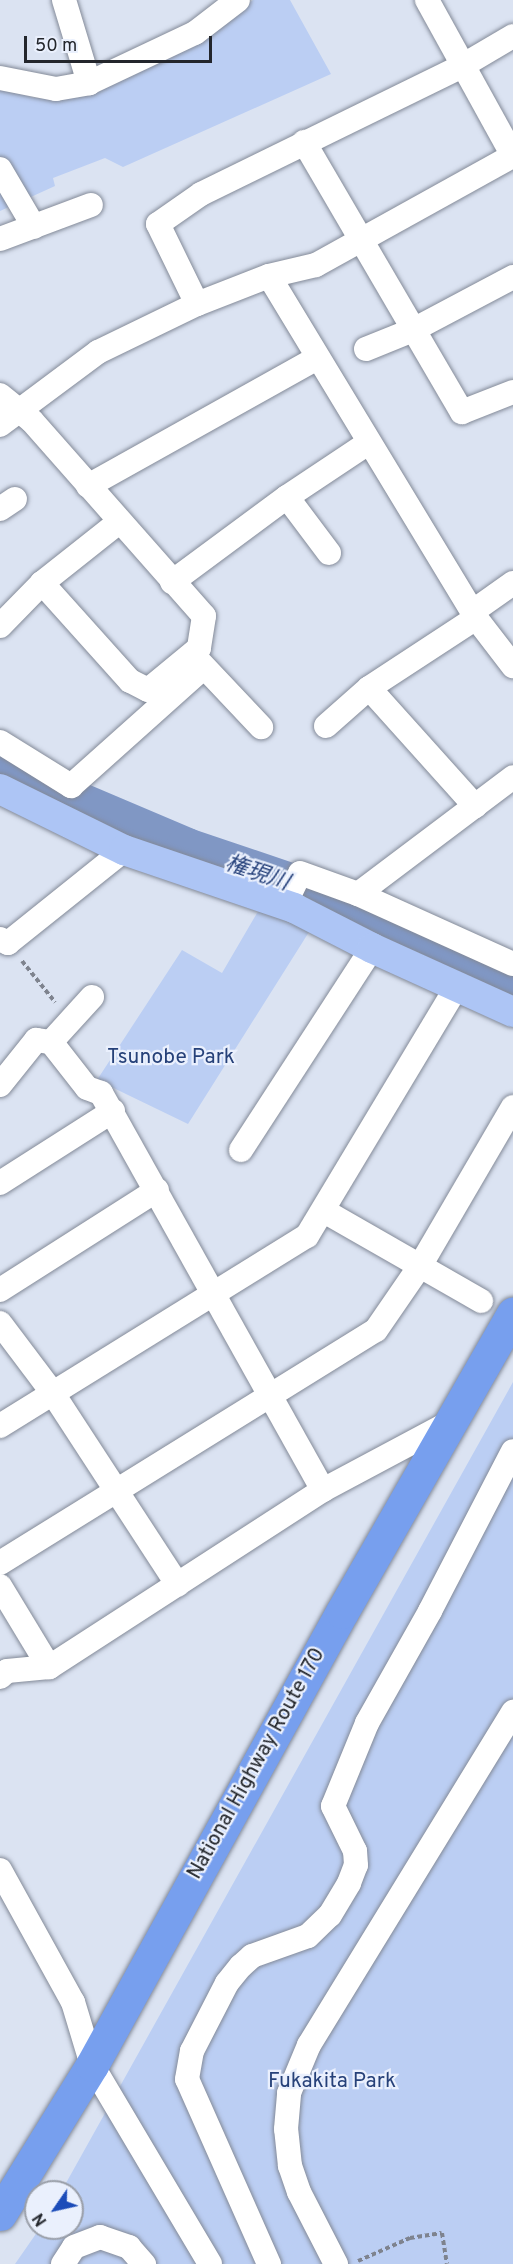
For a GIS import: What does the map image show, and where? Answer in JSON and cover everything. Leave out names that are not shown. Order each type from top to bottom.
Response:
[{"type":"highway","name":"National Highway Route 170","points":[[0,2214],[92,2065],[513,1314]]},
{"type":"main road","points":[[0,789],[124,850],[286,904],[456,988],[509,1004]]},
{"type":"street","points":[[64,0],[89,83]]},
{"type":"street","points":[[0,78],[56,90],[89,83],[195,33],[238,0]]},
{"type":"street","points":[[9,419],[98,352],[197,304],[269,276],[316,265],[513,156],[427,0]]},
{"type":"street","points":[[197,304],[158,224],[201,194],[462,66],[513,36]]},
{"type":"street","points":[[304,142],[364,240],[413,330],[462,412],[513,392]]},
{"type":"street","points":[[0,169],[34,227]]},
{"type":"street","points":[[0,239],[91,205]]},
{"type":"street","points":[[269,276],[315,359],[474,615],[513,666]]},
{"type":"street","points":[[366,349],[413,330],[513,277]]},
{"type":"street","points":[[88,486],[315,359]]},
{"type":"street","points":[[0,396],[9,419]]},
{"type":"street","points":[[9,419],[32,421],[204,616],[198,661],[61,780],[42,809]]},
{"type":"street","points":[[172,582],[287,497],[368,443]]},
{"type":"street","points":[[287,497],[329,553]]},
{"type":"street","points":[[0,626],[42,583],[119,522]]},
{"type":"street","points":[[42,583],[130,681],[148,690],[198,661]]},
{"type":"street","points":[[326,726],[369,687],[474,615],[513,583]]},
{"type":"street","points":[[198,661],[261,727]]},
{"type":"street","points":[[369,687],[475,806]]},
{"type":"street","points":[[0,742],[61,780]]},
{"type":"street","points":[[358,894],[513,777]]},
{"type":"street","points":[[4,941],[124,850]]},
{"type":"street","points":[[286,904],[300,873],[358,894],[513,964]]},
{"type":"street","points":[[241,1150],[372,948]]},
{"type":"street","points":[[0,1426],[52,1392],[217,1294],[306,1236],[324,1211],[456,988]]},
{"type":"street","points":[[51,1042],[92,997]]},
{"type":"street","points":[[0,1085],[36,1040],[51,1042],[87,1088],[101,1093],[217,1294],[269,1396],[323,1490]]},
{"type":"street","points":[[0,1563],[118,1493],[376,1330],[420,1266],[513,1107]]},
{"type":"street","points":[[0,1183],[112,1110]]},
{"type":"street","points":[[0,1290],[158,1190]]},
{"type":"street","points":[[324,1211],[481,1301]]},
{"type":"street","points":[[0,1323],[52,1392],[178,1585]]},
{"type":"street","points":[[0,1677],[8,1671],[49,1667],[323,1490],[452,1421]]},
{"type":"street","points":[[269,2264],[187,2079],[192,2051],[226,1983],[240,1966],[252,1956],[308,1936],[330,1915],[349,1883],[356,1865],[355,1851],[333,1806],[367,1723],[430,1611],[513,1451]]},
{"type":"street","points":[[0,1586],[49,1667]]},
{"type":"street","points":[[336,2264],[298,2192],[290,2166],[286,2129],[289,2093],[309,2045],[513,1712]]},
{"type":"street","points":[[0,1870],[73,2002],[92,2065],[210,2264]]},
{"type":"street","points":[[63,2264],[74,2247],[100,2237],[129,2247],[144,2264]]},
{"type":"path","points":[[4,941],[71,1021]]},
{"type":"path","points":[[352,2264],[410,2238],[442,2233],[447,2264]]},
{"type":"green space","points":[[253,0],[290,0],[331,74],[123,167],[105,158],[53,178],[55,186],[0,211],[0,88],[34,98],[65,99],[216,29]]},
{"type":"green space","name":"Tsunobe Park","points":[[260,908],[309,932],[188,1124],[97,1080],[182,950],[222,973]]},
{"type":"green space","name":"Fukakita Park","points":[[513,1382],[513,2264],[15,2264],[32,2240],[84,2240],[84,2180],[68,2180]]},
{"type":"waterway","name":"権現川","points":[[0,762],[66,799],[186,850],[301,889],[513,987]]}]
